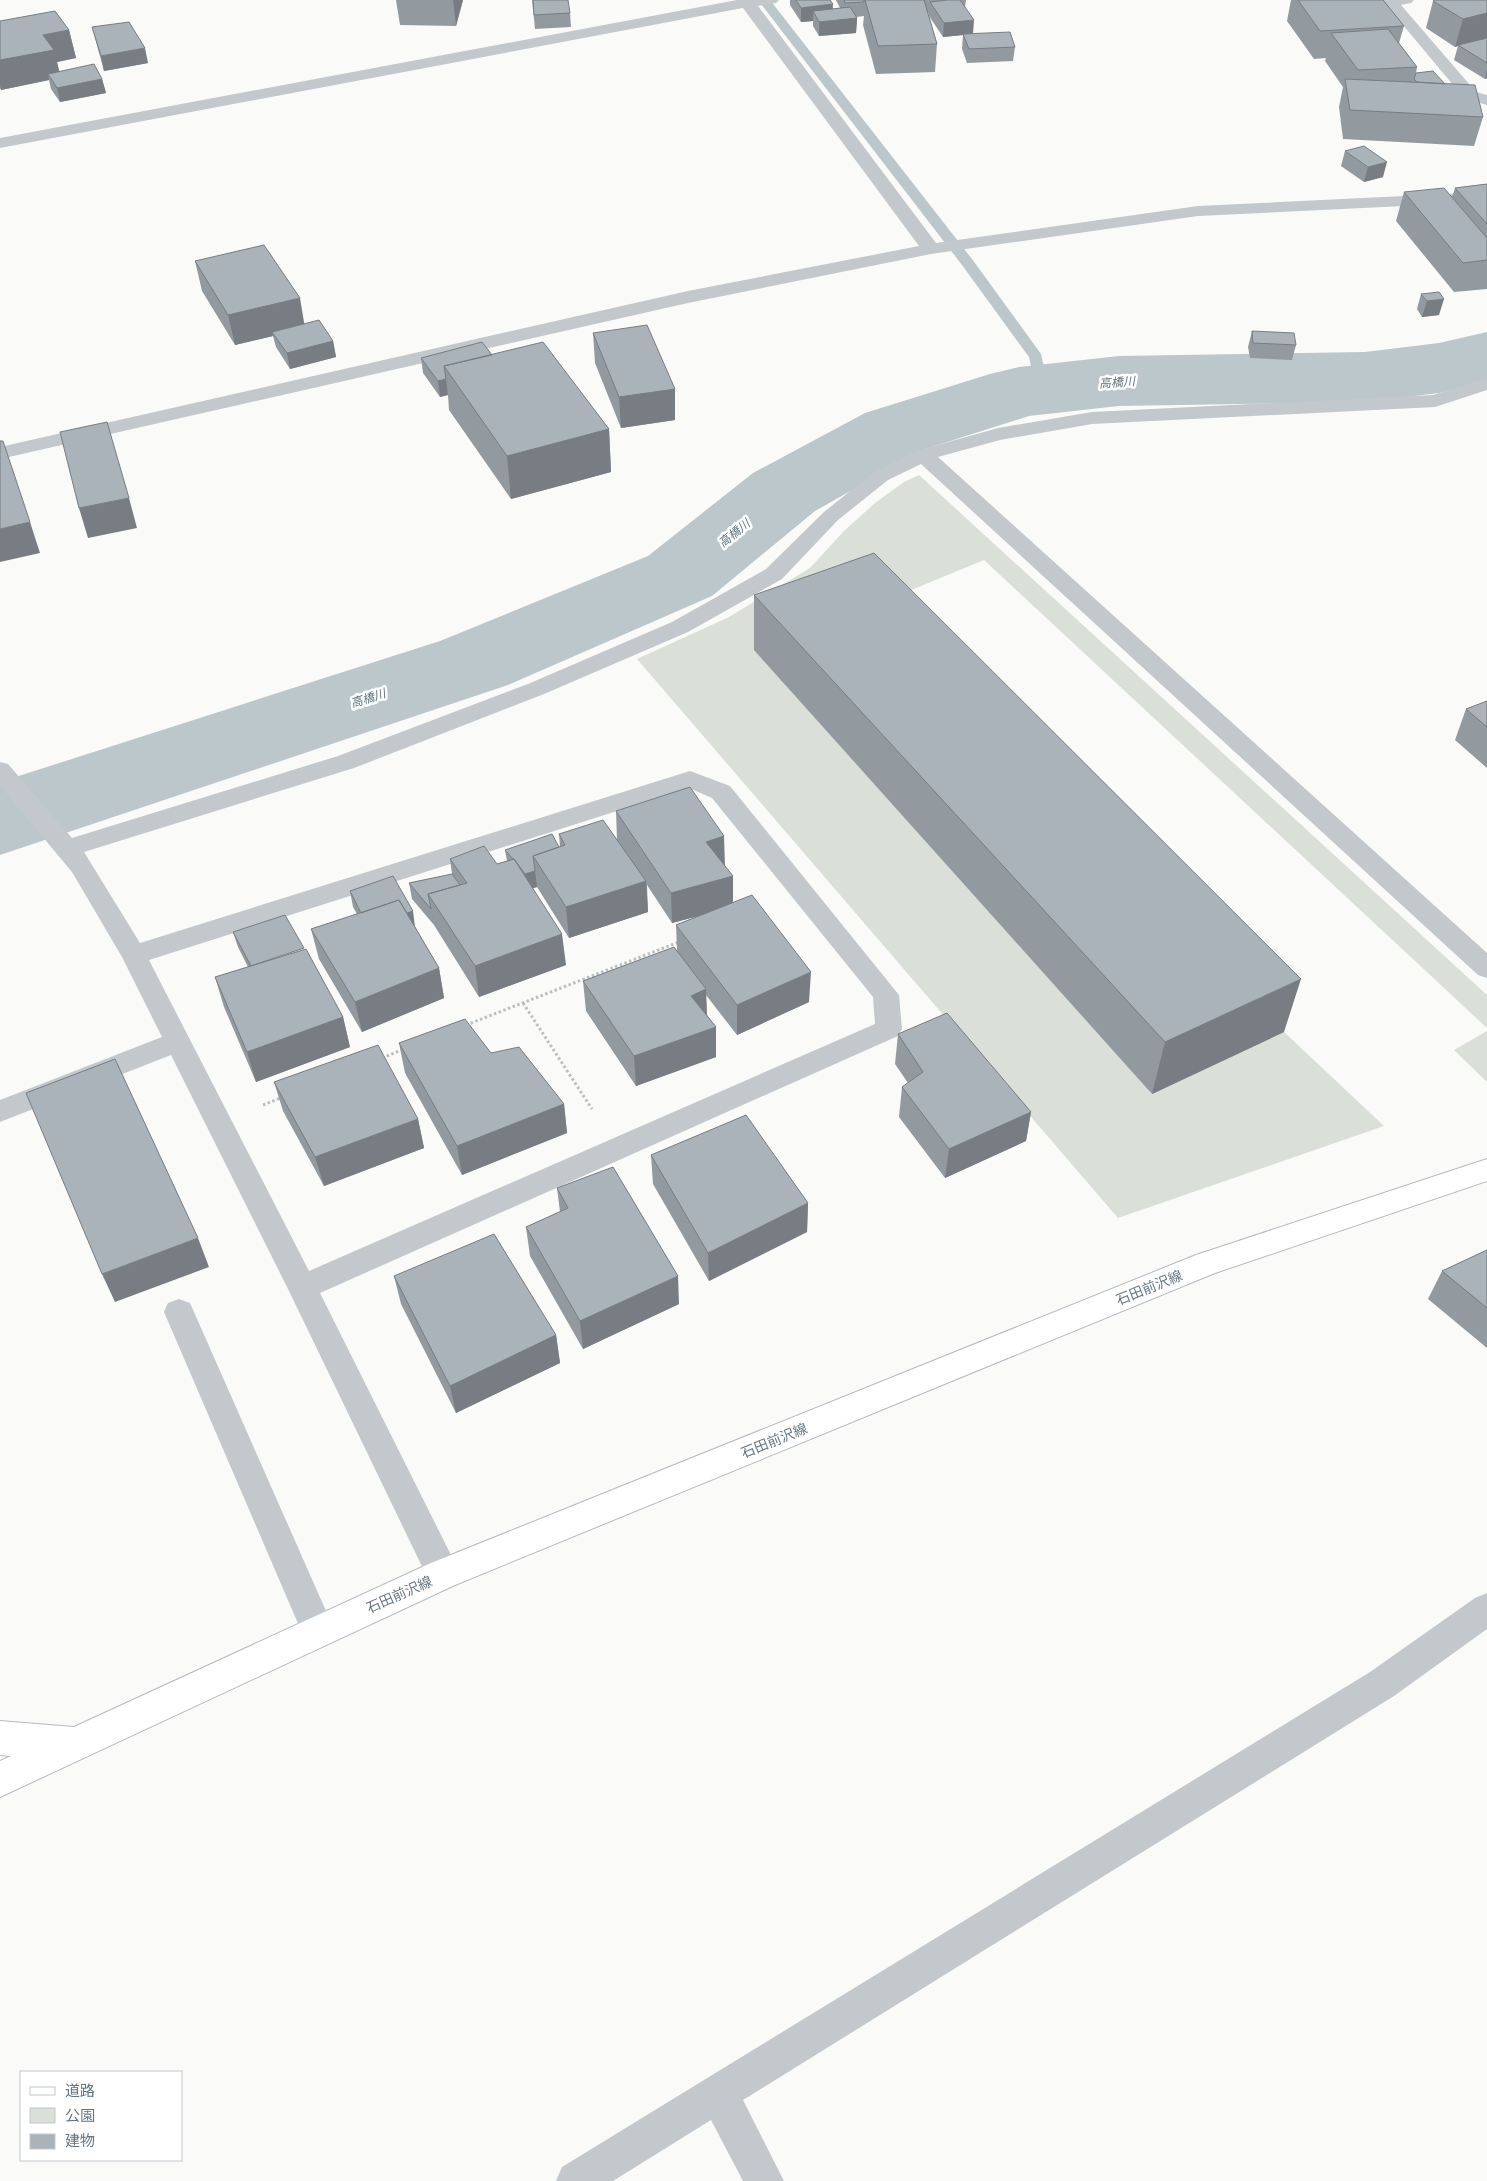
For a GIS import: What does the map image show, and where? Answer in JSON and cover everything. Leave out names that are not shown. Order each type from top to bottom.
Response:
[{"type":"main road","name":"石田前沢線","points":[[0,1779],[443,1574],[1206,1264],[1487,1170]]},
{"type":"main road","name":"石田前沢線","points":[[0,1738],[74,1744]]},
{"type":"street","points":[[0,143],[746,1],[771,0]]},
{"type":"street","points":[[1406,0],[1389,1],[1470,95],[1487,100]]},
{"type":"street","points":[[746,1],[932,249]]},
{"type":"street","points":[[0,453],[688,297],[932,249],[1198,211],[1487,197]]},
{"type":"street","points":[[66,849],[346,762],[536,690],[680,627],[774,574],[838,510],[881,476],[924,455],[998,434],[1092,418],[1435,401],[1487,384]]},
{"type":"street","points":[[924,455],[1487,968]]},
{"type":"street","points":[[0,770],[81,866],[134,955],[302,1286],[443,1574]]},
{"type":"street","points":[[134,955],[690,779],[721,792],[886,995],[889,1030],[302,1286]]},
{"type":"street","points":[[0,1111],[177,1042]]},
{"type":"street","points":[[179,1312],[318,1631]]},
{"type":"street","points":[[576,2181],[1382,1684],[1487,1609]]},
{"type":"street","points":[[719,2094],[764,2181]]},
{"type":"path","points":[[458,1028],[686,939]]},
{"type":"path","points":[[523,1003],[618,1148]]},
{"type":"path","points":[[375,1061],[412,1046]]},
{"type":"path","points":[[218,1122],[292,1093]]},
{"type":"green space","points":[[919,475],[1487,995],[1487,1028],[984,560],[870,607],[1151,1094],[1284,1032],[1384,1126],[1118,1218],[637,659],[729,617],[810,568],[844,531],[875,503],[904,482]]},
{"type":"green space","points":[[1487,1031],[1487,1082],[1454,1050]]},
{"type":"building","points":[[533,0],[568,0],[570,13],[534,15]]},
{"type":"building","points":[[796,0],[830,0],[833,4],[801,8]]},
{"type":"building","points":[[844,0],[864,0],[864,2],[845,3]]},
{"type":"building","points":[[865,0],[924,0],[937,44],[878,46]]},
{"type":"building","points":[[960,0],[974,20],[944,23],[930,2]]},
{"type":"building","points":[[1298,0],[1383,0],[1404,26],[1320,31]]},
{"type":"building","points":[[1487,0],[1487,13],[1463,19],[1433,1]]},
{"type":"building","points":[[850,7],[857,18],[819,22],[813,11]]},
{"type":"building","points":[[55,11],[69,30],[43,35],[54,50],[0,60],[0,21]]},
{"type":"building","points":[[129,22],[145,48],[101,56],[92,27]]},
{"type":"building","points":[[1388,29],[1417,67],[1358,70],[1331,33]]},
{"type":"building","points":[[1010,32],[1015,47],[969,49],[963,34]]},
{"type":"building","points":[[1487,38],[1487,63],[1458,45]]},
{"type":"building","points":[[94,64],[102,79],[57,88],[48,74]]},
{"type":"building","points":[[1433,71],[1445,84],[1417,82],[1414,79],[1416,73]]},
{"type":"building","points":[[1345,79],[1475,85],[1483,117],[1350,110]]},
{"type":"building","points":[[1364,146],[1387,162],[1368,167],[1345,151]]},
{"type":"building","points":[[1487,184],[1487,224],[1455,188]]},
{"type":"building","points":[[1444,188],[1487,238],[1487,260],[1463,263],[1404,192]]},
{"type":"building","points":[[264,245],[300,298],[228,315],[195,261]]},
{"type":"building","points":[[1439,292],[1444,299],[1427,301],[1421,294]]},
{"type":"building","points":[[319,320],[333,341],[287,353],[272,332]]},
{"type":"building","points":[[647,325],[675,389],[619,397],[593,333]]},
{"type":"building","points":[[1252,331],[1294,333],[1296,345],[1253,343]]},
{"type":"building","points":[[482,342],[492,355],[444,366],[446,379],[438,381],[421,358]]},
{"type":"building","points":[[543,342],[609,429],[507,456],[444,366]]},
{"type":"building","points":[[107,422],[129,498],[79,508],[60,432]]},
{"type":"building","points":[[0,441],[3,441],[30,522],[0,529]]},
{"type":"building","points":[[874,553],[1301,979],[1165,1042],[754,595]]},
{"type":"building","points":[[1487,701],[1487,727],[1466,709]]},
{"type":"building","points":[[690,787],[724,836],[706,842],[733,876],[671,893],[616,811]]},
{"type":"building","points":[[603,820],[646,881],[566,907],[533,856],[565,845],[559,834]]},
{"type":"building","points":[[552,834],[559,847],[533,856],[535,871],[525,874],[505,850]]},
{"type":"building","points":[[484,846],[497,864],[514,859],[562,934],[475,966],[428,894],[467,883],[450,859]]},
{"type":"building","points":[[452,874],[460,885],[428,894],[431,909],[409,883]]},
{"type":"building","points":[[393,876],[413,911],[407,913],[399,900],[361,913],[350,891]]},
{"type":"building","points":[[752,895],[811,972],[737,1005],[676,925]]},
{"type":"building","points":[[399,900],[439,968],[355,1002],[311,929]]},
{"type":"building","points":[[285,915],[304,948],[251,966],[233,932]]},
{"type":"building","points":[[674,947],[706,989],[691,996],[716,1027],[634,1056],[583,981]]},
{"type":"building","points":[[306,949],[343,1017],[247,1052],[215,977]]},
{"type":"building","points":[[947,1013],[1031,1112],[949,1149],[902,1087],[923,1072],[898,1034]]},
{"type":"building","points":[[465,1019],[491,1053],[519,1047],[564,1104],[457,1146],[399,1043]]},
{"type":"building","points":[[378,1045],[418,1119],[315,1157],[274,1082]]},
{"type":"building","points":[[115,1059],[198,1238],[102,1274],[26,1093]]},
{"type":"building","points":[[746,1115],[808,1203],[708,1253],[651,1155]]},
{"type":"building","points":[[613,1167],[678,1276],[580,1321],[526,1227],[568,1208],[557,1188]]},
{"type":"building","points":[[494,1234],[556,1335],[450,1386],[394,1276]]},
{"type":"building","points":[[1487,1250],[1487,1308],[1442,1271]]},
{"type":"waterway","points":[[764,0],[967,262],[1036,357],[1042,390]]},
{"type":"waterway","name":"高橋川","points":[[0,819],[474,663],[680,576],[784,492],[895,431],[1019,392],[1119,381],[1365,377],[1439,368],[1487,356]]}]
